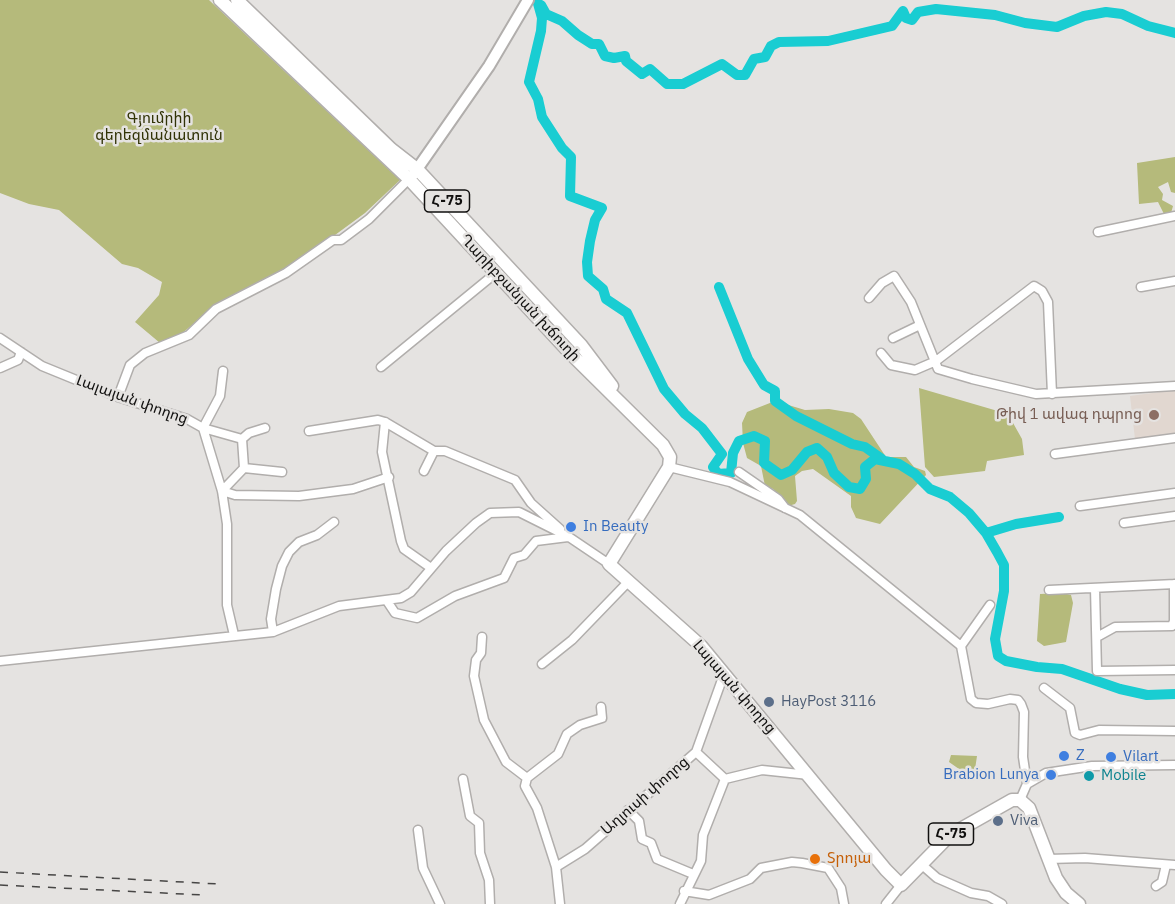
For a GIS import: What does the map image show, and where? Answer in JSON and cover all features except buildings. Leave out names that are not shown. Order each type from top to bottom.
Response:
[{"type":"highway","name":"Ղարիբջանյան խճուղի","points":[[220,0],[413,175],[581,345],[639,420]]},
{"type":"highway","name":"Ղարիբջանյան խճուղի","points":[[237,0],[391,149],[569,352],[663,445],[670,456],[669,466]]},
{"type":"highway","points":[[609,564],[669,466]]},
{"type":"highway","name":"Լալայան փողոց","points":[[609,564],[701,646],[901,885]]},
{"type":"highway","name":"Հ-75","points":[[901,885],[950,834],[1012,800],[1020,800]]},
{"type":"highway","points":[[1020,800],[1029,808],[1048,860],[1066,893],[1079,904]]},
{"type":"main road","points":[[413,175],[489,66],[528,0]]},
{"type":"street","points":[[118,397],[130,365],[145,353],[189,334],[216,309],[286,273],[333,240],[341,240],[369,219],[413,175]]},
{"type":"street","points":[[1098,232],[1175,216]]},
{"type":"street","points":[[381,367],[497,272]]},
{"type":"street","points":[[869,298],[882,283],[894,276],[911,302],[938,369],[972,379],[1036,394],[1175,386]]},
{"type":"street","points":[[1141,287],[1175,281]]},
{"type":"street","points":[[880,354],[891,365],[915,370],[936,361],[1034,286],[1042,291],[1048,302],[1052,394]]},
{"type":"street","points":[[893,338],[920,325]]},
{"type":"street","name":"Լալայան փողոց","points":[[0,338],[42,366],[118,397],[187,419],[203,428],[222,491],[229,550],[227,605],[234,635],[273,632],[339,606],[356,602],[401,598],[411,592],[430,568],[476,523],[490,513],[519,512],[569,537],[609,564]]},
{"type":"street","points":[[0,368],[18,360],[21,352]]},
{"type":"street","points":[[223,370],[220,396],[203,428],[242,439]]},
{"type":"street","points":[[309,431],[378,420],[385,422],[382,452],[404,549],[430,568]]},
{"type":"street","name":"Լալայան փողոց","points":[[385,422],[434,451],[445,451],[515,480],[531,503],[569,537]]},
{"type":"street","points":[[242,439],[249,433],[265,428]]},
{"type":"street","points":[[1055,454],[1175,438]]},
{"type":"street","points":[[242,439],[244,468],[222,491],[235,495],[299,496],[353,489],[389,477]]},
{"type":"street","points":[[424,471],[434,451]]},
{"type":"street","points":[[669,466],[730,482],[800,516],[870,570],[961,646],[971,699],[976,703],[988,704],[1010,699],[1018,700],[1021,704],[1024,712],[1023,757],[1028,784]]},
{"type":"street","points":[[244,468],[282,472]]},
{"type":"street","points":[[739,472],[778,499],[785,508]]},
{"type":"street","points":[[1080,506],[1175,493]]},
{"type":"street","points":[[1124,523],[1175,516]]},
{"type":"street","points":[[273,632],[271,620],[276,589],[282,566],[289,552],[299,542],[317,535],[334,522]]},
{"type":"street","points":[[387,601],[395,613],[417,618],[455,596],[504,578],[513,558],[524,555],[536,541],[569,537]]},
{"type":"street","points":[[542,664],[572,640],[630,581]]},
{"type":"street","points":[[1049,590],[1174,584],[1172,626],[1115,627],[1097,637]]},
{"type":"street","points":[[1095,588],[1097,671],[1175,670]]},
{"type":"street","points":[[961,646],[990,605]]},
{"type":"street","points":[[0,661],[234,635]]},
{"type":"street","points":[[482,637],[481,653],[476,660],[474,676],[484,720],[506,762],[527,778]]},
{"type":"street","name":"Աղյուսի փողոց","points":[[556,867],[585,849],[696,752],[724,674]]},
{"type":"street","points":[[1044,688],[1070,708],[1075,733],[1080,735],[1099,730],[1175,731]]},
{"type":"street","points":[[560,904],[556,867],[537,808],[525,786],[527,778],[558,754],[567,734],[580,725],[602,718],[602,707]]},
{"type":"street","points":[[696,752],[725,780]]},
{"type":"street","points":[[1020,800],[1028,784],[1046,772],[1092,766],[1175,765]]},
{"type":"street","points":[[725,780],[762,770],[809,775]]},
{"type":"street","points":[[463,779],[470,816],[479,823],[480,853],[489,879],[489,904]]},
{"type":"street","points":[[680,904],[684,891],[701,861],[703,835],[725,780]]},
{"type":"street","points":[[628,810],[639,821],[642,839],[651,843],[657,859],[693,874]]},
{"type":"street","points":[[418,830],[423,868],[440,904]]},
{"type":"street","points":[[1048,860],[1086,858],[1170,865],[1162,882],[1156,886]]},
{"type":"street","points":[[684,891],[709,896],[750,879],[761,868],[792,862],[828,868],[841,888],[844,904]]},
{"type":"street","points":[[921,864],[937,878],[971,894],[988,896],[1002,904]]},
{"type":"street","points":[[886,904],[901,885]]},
{"type":"shaded area","name":"Թիվ 1 ավագ դպրոց","points":[[1175,390],[1175,434],[1135,439],[1130,396]]},
{"type":"green space","name":"Գյումրիի գերեզմանատուն","points":[[0,0],[209,0],[400,180],[365,213],[286,271],[213,307],[179,336],[160,343],[135,322],[159,295],[162,282],[138,268],[122,264],[59,210],[29,204],[0,193]]},
{"type":"green space","points":[[1175,157],[1175,193],[1171,192],[1168,182],[1158,187],[1163,194],[1162,200],[1173,206],[1171,213],[1164,214],[1158,202],[1139,204],[1137,163]]},
{"type":"green space","points":[[422,180],[592,366],[590,368],[420,183]]},
{"type":"green space","points":[[919,388],[1008,414],[1022,439],[1024,455],[987,461],[985,471],[934,477],[925,467]]},
{"type":"green space","points":[[775,401],[805,410],[829,409],[853,413],[861,419],[886,457],[906,457],[914,467],[925,471],[926,475],[880,524],[856,518],[851,507],[851,496],[813,469],[802,471],[795,476],[797,501],[788,506],[773,489],[765,486],[761,466],[747,458],[743,443],[742,423],[747,412]]},
{"type":"green space","points":[[1040,594],[1071,595],[1073,603],[1066,642],[1044,646],[1037,641]]},
{"type":"green space","points":[[951,755],[977,756],[974,776],[969,776],[949,762]]},
{"type":"waterway","points":[[537,0],[542,18],[541,31],[529,82],[538,99],[542,117],[562,148],[571,157],[570,196],[602,208],[595,220],[590,241],[588,276],[603,289],[606,299],[627,313],[664,389],[685,414],[702,428],[722,454],[713,467],[718,474],[731,473],[733,453],[739,441],[754,436],[765,441],[764,463],[781,475],[792,470],[807,452],[817,448],[827,457],[834,473],[849,487],[860,489],[866,479],[865,467],[875,459],[899,464],[915,474],[930,489],[950,497],[969,513],[986,533],[1004,565],[1004,591],[995,639],[998,656],[1006,661],[1062,669],[1120,689],[1147,695],[1175,694]]},
{"type":"waterway","points":[[541,5],[546,14],[562,21],[592,44],[599,44],[605,56],[614,58],[625,56],[626,61],[642,74],[650,69],[667,84],[683,84],[722,64],[737,75],[745,75],[754,59],[765,57],[771,46],[779,42],[828,41],[892,26],[903,11],[906,18],[912,20],[918,12],[936,9],[995,15],[1025,23],[1057,27],[1084,16],[1106,12],[1122,14],[1148,26],[1175,33]]},
{"type":"waterway","points":[[719,287],[748,359],[764,385],[775,391],[775,401],[796,416],[852,444],[865,447],[882,459]]},
{"type":"waterway","points":[[986,533],[1016,524],[1059,517]]},
{"type":"railway","points":[[0,872],[219,884]]},
{"type":"railway","points":[[0,885],[203,895]]},
{"type":"place","name":"Թիվ 1 ավագ դպրոց","points":[[1154,415]]},
{"type":"place","name":"In Beauty","points":[[571,527]]},
{"type":"place","name":"HayPost 3116","points":[[769,702]]},
{"type":"place","name":"Z","points":[[1064,756]]},
{"type":"place","name":"Vilart","points":[[1111,757]]},
{"type":"place","name":"Brabion Lunya","points":[[1051,775]]},
{"type":"place","name":"Mobile","points":[[1089,776]]},
{"type":"place","name":"Viva","points":[[998,821]]},
{"type":"place","name":"Տրոյա","points":[[815,859]]}]
